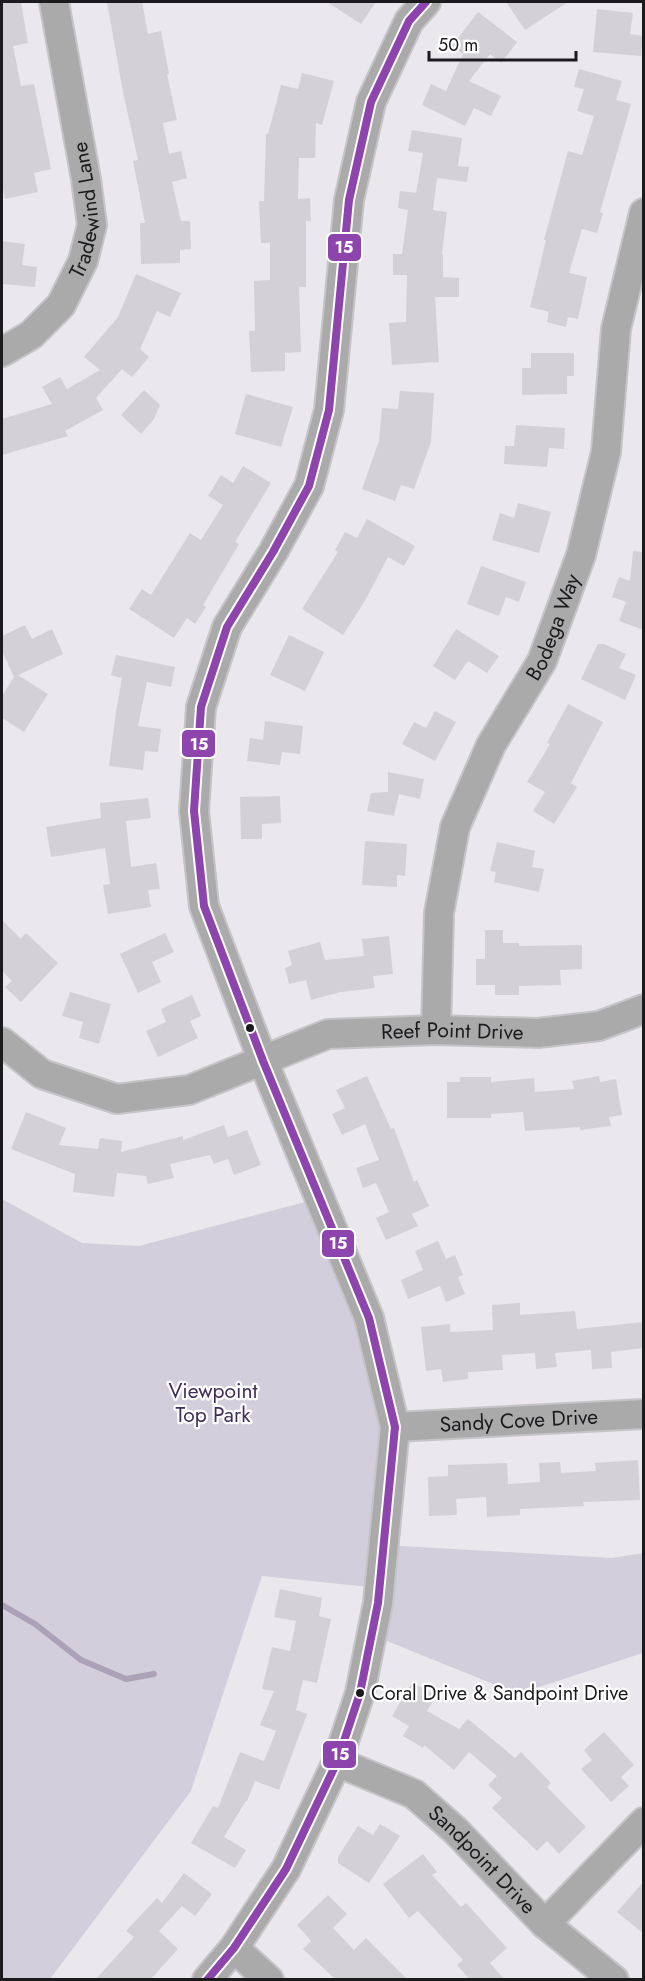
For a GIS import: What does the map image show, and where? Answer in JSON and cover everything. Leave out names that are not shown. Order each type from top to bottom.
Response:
[{"type":"street","name":"Tradewind Lane","points":[[2,352],[31,335],[61,305],[83,261],[92,225],[86,179],[54,2]]},
{"type":"street","points":[[207,1980],[234,1948],[286,1869],[337,1762],[360,1693],[378,1603],[395,1427],[369,1317],[263,1061],[204,906],[194,811],[201,707],[227,627],[273,552],[309,486],[329,410],[349,200],[371,102],[409,21],[426,2]]},
{"type":"street","name":"Bodega Way","points":[[436,1030],[439,913],[455,827],[491,745],[542,662],[581,555],[606,452],[616,329],[644,213]]},
{"type":"street","name":"Reef Point Drive","points":[[2,1042],[42,1074],[117,1099],[189,1090],[328,1034],[436,1030],[538,1033],[599,1026],[644,1010]]},
{"type":"street","name":"Sandy Cove Drive","points":[[395,1427],[644,1414]]},
{"type":"street","name":"Sandpoint Drive","points":[[337,1762],[414,1794],[456,1831],[545,1924],[614,1980]]},
{"type":"street","points":[[545,1924],[644,1822]]},
{"type":"street","points":[[234,1948],[269,1980]]},
{"type":"green space","name":"Viewpoint Top Park","points":[[320,1198],[395,1427],[384,1545],[612,1558],[643,1553],[643,1653],[518,1694],[372,1635],[379,1588],[262,1576],[191,1791],[50,1979],[2,1979],[2,1199],[82,1243],[139,1246]]},
{"type":"building","points":[[2,2],[21,2],[28,43],[13,46],[21,86],[34,84],[51,169],[34,173],[38,192],[5,199],[2,183]]},
{"type":"building","points":[[107,2],[142,2],[148,34],[161,31],[177,120],[163,123],[169,154],[181,151],[187,178],[172,182],[181,221],[190,221],[191,249],[180,250],[180,263],[141,264],[140,223],[145,223],[133,161],[138,160]]},
{"type":"building","points":[[327,2],[376,2],[361,24]]},
{"type":"building","points":[[506,2],[568,2],[525,30]]},
{"type":"building","points":[[597,9],[633,13],[630,34],[643,36],[641,56],[593,52]]},
{"type":"building","points":[[478,12],[517,42],[501,63],[490,54],[469,81],[501,96],[491,116],[474,108],[465,126],[422,105],[431,84],[446,91],[463,54],[452,46]]},
{"type":"building","points":[[579,69],[622,81],[616,100],[631,104],[600,212],[603,213],[597,233],[582,229],[569,273],[587,277],[578,319],[568,317],[566,327],[547,322],[549,312],[530,307],[546,240],[544,240],[568,151],[582,155],[594,116],[577,111],[584,89],[574,87]]},
{"type":"building","points":[[302,73],[334,81],[322,125],[316,123],[315,158],[299,158],[298,199],[310,198],[311,221],[306,221],[306,287],[299,287],[301,352],[285,353],[285,371],[251,372],[249,331],[255,331],[254,281],[270,280],[270,243],[261,243],[259,201],[264,201],[266,134],[268,134],[281,85],[298,89]]},
{"type":"building","points":[[412,130],[462,138],[458,166],[469,167],[467,182],[437,178],[433,210],[447,212],[442,254],[443,277],[459,278],[459,297],[435,297],[439,362],[392,365],[389,323],[406,322],[407,275],[393,275],[393,254],[402,254],[408,210],[398,208],[400,191],[416,193],[423,153],[408,151]]},
{"type":"building","points":[[2,241],[25,244],[22,265],[37,267],[35,287],[2,284]]},
{"type":"building","points":[[136,274],[181,293],[170,317],[157,311],[140,349],[149,357],[132,377],[122,369],[96,398],[103,410],[65,431],[68,436],[2,455],[2,419],[52,404],[42,387],[60,377],[67,389],[100,370],[84,357],[118,317]]},
{"type":"building","points":[[531,353],[574,353],[574,376],[567,376],[567,394],[522,395],[522,368],[531,368]]},
{"type":"building","points":[[144,390],[160,405],[154,419],[141,434],[121,415]]},
{"type":"building","points":[[400,391],[434,393],[431,442],[414,489],[401,485],[395,501],[362,489],[379,441],[382,408],[398,409]]},
{"type":"building","points":[[246,394],[293,407],[281,447],[235,434]]},
{"type":"building","points":[[516,425],[565,428],[564,449],[549,448],[547,467],[504,464],[505,446],[514,446]]},
{"type":"building","points":[[243,466],[271,483],[235,542],[239,544],[203,605],[206,607],[195,624],[187,618],[174,638],[129,609],[142,589],[151,595],[190,533],[201,540],[223,505],[208,496],[221,475],[233,483]]},
{"type":"building","points":[[518,503],[551,512],[539,553],[492,540],[500,513],[514,518]]},
{"type":"building","points":[[367,519],[415,546],[404,566],[388,557],[366,599],[343,635],[302,609],[338,552],[335,550],[345,532],[357,538]]},
{"type":"building","points":[[633,551],[644,552],[644,630],[619,621],[626,602],[612,597],[619,577],[630,581]]},
{"type":"building","points":[[481,566],[526,582],[519,602],[506,597],[499,616],[467,604]]},
{"type":"building","points":[[25,625],[32,639],[52,629],[63,654],[18,675],[48,694],[24,732],[2,718],[2,696],[14,677],[2,651],[2,636]]},
{"type":"building","points":[[456,629],[499,656],[487,673],[468,661],[455,680],[433,666]]},
{"type":"building","points":[[289,635],[324,652],[305,691],[270,675]]},
{"type":"building","points":[[598,644],[604,644],[626,654],[619,668],[636,675],[625,700],[581,679]]},
{"type":"building","points":[[116,655],[175,667],[171,687],[147,682],[138,726],[161,729],[158,752],[145,751],[143,770],[109,766],[122,678],[111,675]]},
{"type":"building","points":[[568,704],[603,722],[571,783],[577,787],[554,824],[533,811],[545,792],[527,782],[550,744],[547,743]]},
{"type":"building","points":[[435,711],[456,722],[435,761],[402,744],[414,722],[426,728]]},
{"type":"building","points":[[265,721],[303,726],[300,754],[282,752],[280,765],[247,761],[250,738],[263,740]]},
{"type":"building","points":[[388,772],[424,779],[420,799],[399,794],[394,816],[367,811],[371,793],[388,792]]},
{"type":"building","points":[[280,796],[281,823],[262,824],[262,839],[241,839],[240,797]]},
{"type":"building","points":[[148,798],[151,818],[126,821],[131,867],[156,863],[160,889],[148,890],[151,907],[108,914],[103,885],[110,884],[105,848],[51,857],[46,827],[101,818],[100,803]]},
{"type":"building","points":[[365,841],[407,844],[405,876],[397,875],[397,887],[362,885]]},
{"type":"building","points":[[497,842],[535,851],[532,867],[544,869],[539,892],[494,882],[496,872],[490,871]]},
{"type":"building","points":[[2,920],[21,939],[26,933],[58,963],[21,1002],[5,987],[12,981],[2,971]]},
{"type":"building","points":[[485,930],[503,930],[503,943],[519,943],[519,946],[582,945],[582,969],[560,970],[561,985],[519,986],[519,995],[495,995],[495,985],[476,985],[476,959],[485,959]]},
{"type":"building","points":[[165,933],[174,952],[152,962],[161,982],[138,993],[120,954]]},
{"type":"building","points":[[389,936],[393,974],[373,976],[375,988],[341,992],[311,1000],[306,980],[289,984],[285,968],[292,965],[288,951],[320,942],[325,960],[364,956],[362,939]]},
{"type":"building","points":[[70,992],[111,1004],[99,1044],[79,1038],[83,1022],[62,1016]]},
{"type":"building","points":[[192,995],[201,1016],[190,1021],[198,1038],[158,1057],[146,1031],[166,1022],[161,1009]]},
{"type":"building","points":[[367,1076],[391,1129],[394,1128],[414,1182],[417,1180],[429,1206],[412,1214],[418,1226],[386,1240],[376,1218],[389,1212],[376,1183],[363,1188],[356,1168],[379,1160],[365,1124],[342,1135],[332,1114],[345,1108],[336,1090]]},
{"type":"building","points":[[599,1076],[600,1082],[616,1079],[622,1115],[609,1117],[611,1126],[580,1130],[580,1127],[525,1131],[523,1112],[491,1114],[491,1118],[447,1118],[447,1082],[460,1082],[460,1077],[491,1077],[491,1082],[534,1078],[535,1092],[574,1089],[572,1081]]},
{"type":"building","points":[[26,1112],[66,1128],[59,1145],[98,1149],[100,1138],[122,1141],[121,1152],[183,1136],[183,1140],[224,1125],[228,1137],[247,1130],[261,1165],[234,1175],[228,1159],[214,1164],[210,1155],[170,1164],[174,1178],[148,1184],[146,1176],[117,1173],[114,1197],[73,1192],[75,1174],[11,1149]]},
{"type":"building","points":[[438,1241],[446,1259],[455,1255],[463,1275],[458,1277],[465,1294],[446,1302],[440,1286],[408,1299],[401,1280],[423,1270],[415,1251]]},
{"type":"building","points":[[520,1303],[520,1315],[575,1311],[577,1329],[644,1322],[644,1348],[611,1352],[612,1368],[592,1369],[591,1350],[555,1353],[557,1367],[536,1369],[535,1353],[502,1355],[503,1370],[468,1372],[468,1379],[443,1382],[441,1369],[426,1371],[421,1327],[450,1324],[450,1332],[493,1330],[492,1305]]},
{"type":"building","points":[[638,1460],[640,1500],[583,1502],[584,1506],[520,1509],[520,1515],[487,1517],[486,1497],[456,1499],[457,1515],[429,1516],[428,1477],[448,1476],[448,1465],[507,1463],[508,1484],[540,1482],[539,1463],[560,1462],[561,1473],[596,1471],[595,1463]]},
{"type":"building","points":[[280,1589],[322,1598],[319,1616],[331,1619],[317,1683],[303,1680],[296,1710],[307,1714],[279,1790],[255,1781],[247,1801],[224,1837],[246,1850],[235,1868],[191,1843],[213,1806],[218,1808],[240,1752],[264,1761],[276,1731],[260,1725],[274,1691],[262,1689],[272,1647],[290,1651],[296,1621],[274,1617]]},
{"type":"building","points":[[412,1682],[436,1696],[427,1711],[459,1729],[468,1719],[515,1758],[521,1752],[551,1783],[547,1787],[586,1827],[559,1854],[547,1841],[537,1851],[492,1808],[502,1798],[488,1785],[497,1776],[469,1752],[454,1770],[424,1745],[423,1748],[403,1736],[409,1726],[392,1716]]},
{"type":"building","points":[[604,1732],[634,1765],[621,1777],[629,1786],[611,1802],[581,1769],[592,1760],[584,1750]]},
{"type":"building","points":[[380,1824],[400,1836],[369,1883],[338,1863],[338,1857],[358,1826],[373,1835]]},
{"type":"building","points":[[423,1854],[437,1872],[432,1875],[461,1907],[466,1903],[507,1948],[490,1963],[505,1980],[470,1980],[457,1965],[463,1960],[418,1911],[409,1918],[383,1884]]},
{"type":"building","points":[[184,1873],[212,1894],[195,1916],[182,1906],[159,1931],[178,1949],[150,1980],[95,1980],[134,1937],[126,1931],[157,1898],[162,1903]]},
{"type":"building","points":[[644,1881],[644,1934],[617,1912]]},
{"type":"building","points":[[328,1895],[347,1914],[333,1928],[354,1950],[366,1938],[408,1980],[336,1980],[303,1949],[311,1941],[297,1925]]},
{"type":"waterway","points":[[2,1605],[35,1624],[81,1660],[126,1679],[154,1674]]},
{"type":"transit line","name":"15","points":[[207,1980],[234,1948],[286,1869],[337,1762],[360,1693],[378,1603],[395,1427],[369,1318],[263,1061],[204,906],[194,811],[201,707],[227,627],[273,552],[309,486],[329,410],[349,200],[371,102],[409,21],[426,2]]},
{"type":"place","name":"Coral Drive & Sandpoint Drive","points":[[360,1693]]}]
